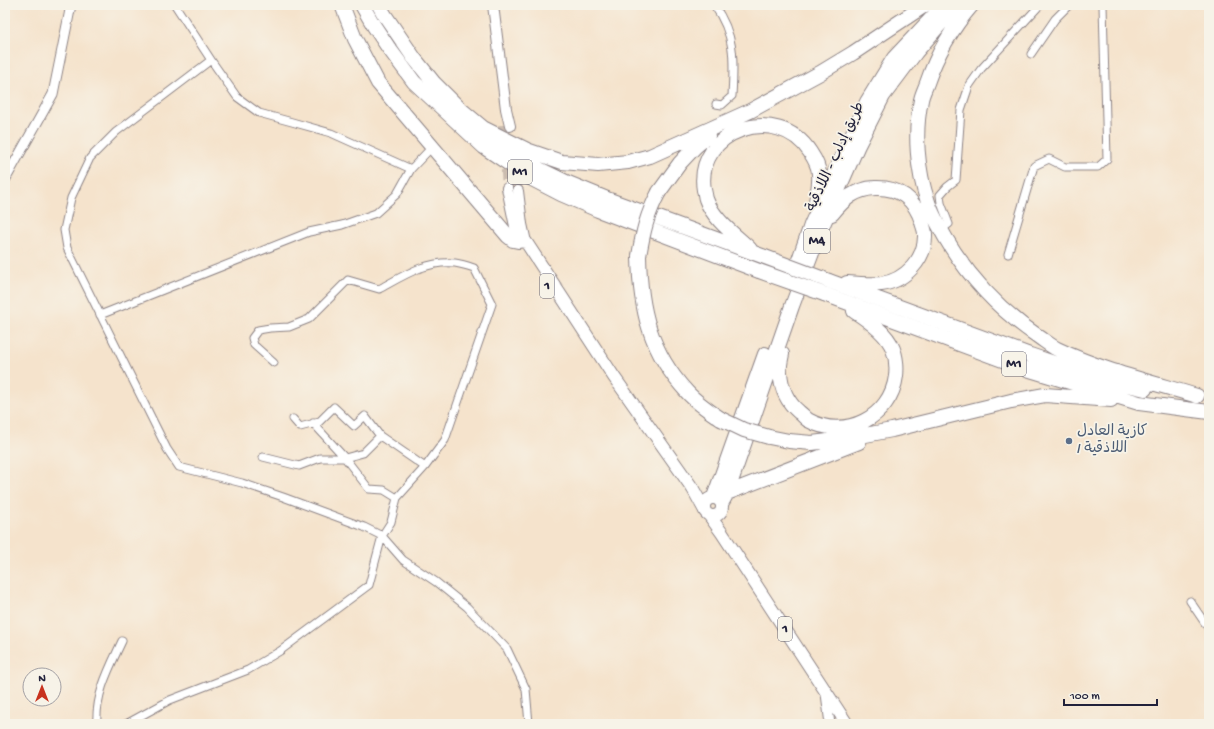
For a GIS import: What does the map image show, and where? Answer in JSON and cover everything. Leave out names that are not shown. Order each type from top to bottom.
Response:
[{"type":"highway","points":[[342,5],[355,39],[378,83],[508,236],[512,240],[522,242]]},
{"type":"highway","name":"M1","points":[[362,5],[388,47],[414,82],[484,147],[530,178],[561,194],[759,271],[1027,370],[1139,403],[1209,412]]},
{"type":"highway","name":"M1","points":[[379,5],[405,45],[434,83],[459,108],[496,140],[529,164],[568,184],[1030,355],[1098,378],[1144,389],[1203,396]]},
{"type":"highway","points":[[925,5],[820,73],[711,134],[695,147],[680,163],[659,192],[652,206],[642,235],[640,282],[649,329],[658,352],[670,372],[688,393],[706,409],[721,419],[744,430],[769,438],[790,441],[812,442],[844,439],[892,430],[1011,401],[1045,395],[1139,403]]},
{"type":"highway","name":"طريق إدلب - اللاذقية","points":[[715,504],[816,227],[867,102],[894,58],[944,5]]},
{"type":"highway","name":"طريق إدلب - اللاذقية","points":[[715,504],[792,306],[816,227],[883,96],[916,52],[948,15],[960,5]]},
{"type":"highway","points":[[972,5],[958,22],[940,51],[929,75],[921,100],[917,127],[918,153],[922,178],[928,202],[941,230],[966,269],[984,291],[1027,329],[1056,348],[1100,366],[1203,396]]},
{"type":"highway","points":[[483,128],[527,150],[562,162],[598,165],[628,162],[650,156],[750,111]]},
{"type":"highway","points":[[760,255],[728,228],[714,213],[706,198],[703,180],[705,165],[712,151],[724,139],[737,131],[751,126],[781,129],[795,136],[806,146],[814,158],[820,172],[816,227]]},
{"type":"highway","points":[[816,227],[851,195],[865,189],[882,188],[893,190],[904,195],[915,205],[926,233],[924,248],[916,262],[909,272],[897,280],[881,284],[830,281]]},
{"type":"highway","points":[[792,306],[779,371],[783,390],[793,407],[808,420],[826,427],[844,428],[861,423],[876,414],[887,401],[894,386],[897,367],[893,349],[882,332],[866,319],[842,303],[824,294]]},
{"type":"highway","points":[[715,504],[892,430]]},
{"type":"main road","points":[[493,5],[506,109],[506,125]]},
{"type":"main road","points":[[507,188],[522,242]]},
{"type":"main road","points":[[518,191],[522,224],[522,242]]},
{"type":"main road","name":"1","points":[[522,242],[523,252],[567,315],[580,326],[693,489],[715,504],[722,533],[847,724]]},
{"type":"street","points":[[5,180],[53,94],[71,5]]},
{"type":"street","points":[[175,5],[237,97],[259,113],[331,133],[411,169]]},
{"type":"street","points":[[714,5],[723,17],[731,43],[734,63],[732,96],[722,105],[716,104]]},
{"type":"street","points":[[941,230],[949,224],[941,203],[940,195],[947,186],[956,180],[961,110],[969,86],[981,69],[1040,5]]},
{"type":"street","points":[[1031,54],[1055,19],[1069,5]]},
{"type":"street","points":[[1008,254],[1034,166],[1049,159],[1065,167],[1098,167],[1107,159],[1103,5]]},
{"type":"street","points":[[211,60],[116,132],[90,158],[71,198],[64,230],[67,248],[167,449],[179,466],[283,496],[364,527],[382,536],[403,560],[436,582],[467,607],[507,649],[526,689],[529,724]]},
{"type":"street","points":[[100,315],[304,234],[342,225],[376,212],[397,194],[411,169],[432,147]]},
{"type":"street","points":[[126,724],[170,700],[248,670],[280,651],[369,585],[382,536],[391,522],[397,498],[425,467],[445,440],[492,304],[474,268],[455,263],[418,268],[379,289],[348,280],[309,319],[289,327],[258,330],[252,338],[254,345],[274,363]]},
{"type":"street","points":[[293,418],[300,426],[319,422],[334,407],[354,426],[365,416],[380,436],[425,467]]},
{"type":"street","points":[[313,423],[345,458],[369,489],[384,490],[397,498]]},
{"type":"street","points":[[263,458],[299,466],[320,458],[345,458],[363,453],[380,436]]},
{"type":"street","points":[[1190,601],[1209,629]]},
{"type":"street","points":[[97,724],[97,714],[103,681],[122,641]]},
{"type":"street","points":[[826,693],[828,723]]},
{"type":"tunnel","points":[[503,125],[507,188]]},
{"type":"tunnel","points":[[515,165],[518,191]]},
{"type":"place","name":"كازية العادل / اللاذقية","points":[[1069,441]]}]
